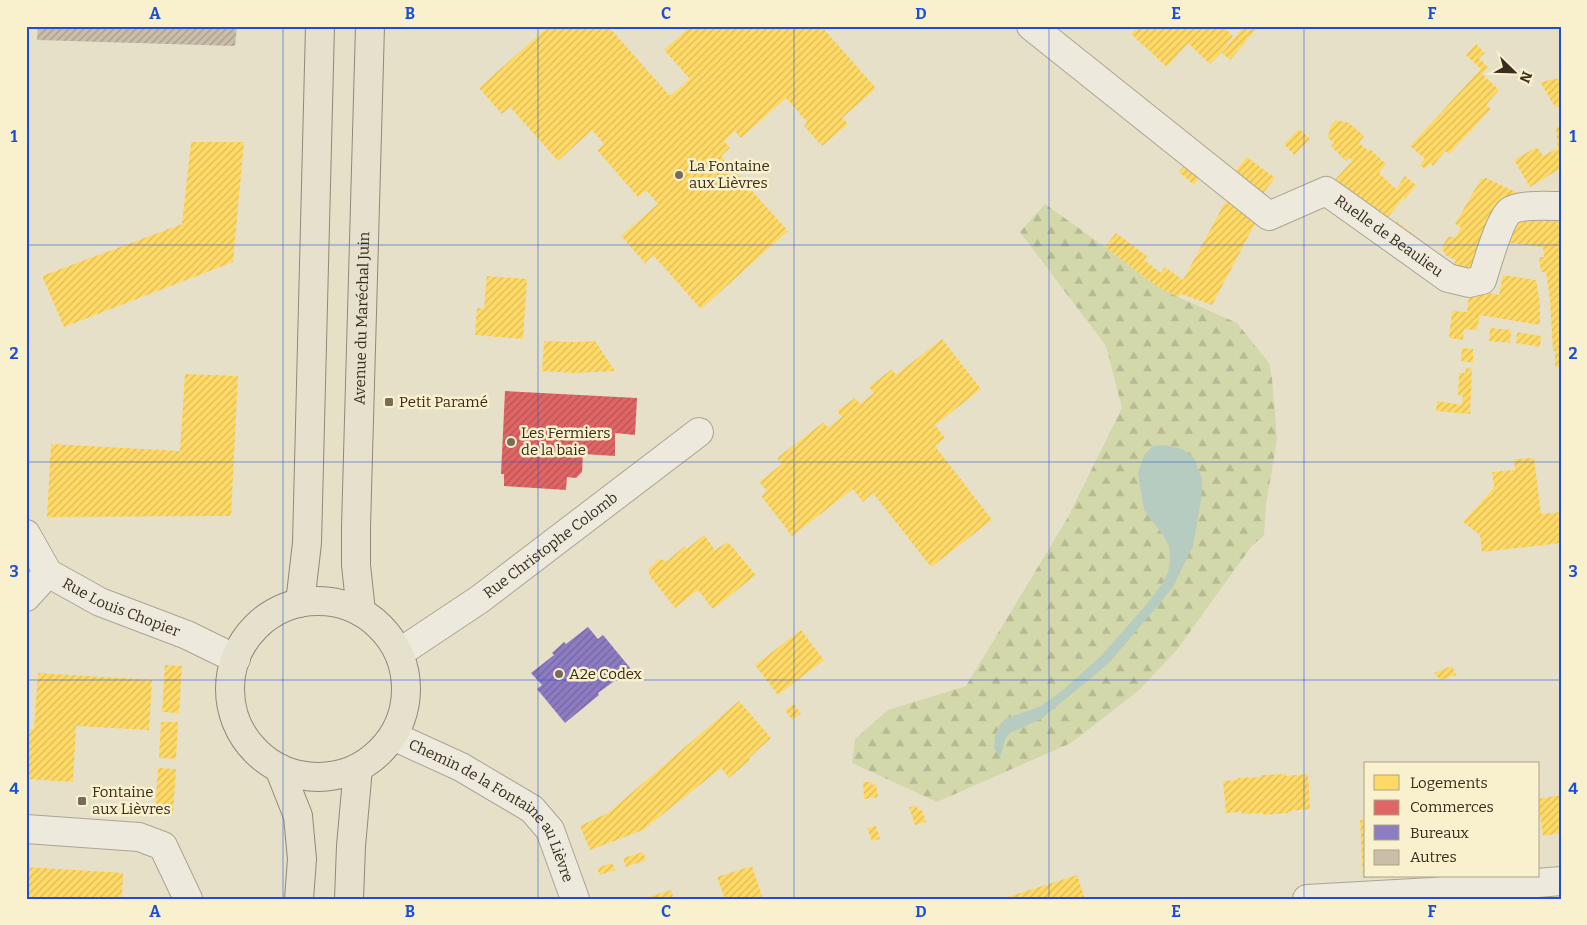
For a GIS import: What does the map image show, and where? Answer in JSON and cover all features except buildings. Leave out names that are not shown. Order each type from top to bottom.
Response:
[{"type":"main road","points":[[300,603],[307,543],[320,26]]},
{"type":"main road","name":"Avenue du Maréchal Juin","points":[[361,612],[356,565],[356,527],[370,26]]},
{"type":"main road","points":[[321,601],[341,604],[361,612],[383,629],[399,653],[404,670],[407,687],[403,712],[393,736],[378,754],[358,768],[339,775],[319,777],[298,775],[279,768],[261,756],[247,740],[236,722],[231,701],[231,680],[236,660],[245,639],[261,623],[279,610],[300,603],[321,601]]},
{"type":"main road","points":[[279,768],[298,816],[302,859],[299,899]]},
{"type":"main road","points":[[349,899],[351,846],[358,768]]},
{"type":"street","name":"Ruelle de Beaulieu","points":[[1031,26],[1269,216],[1326,190],[1448,278],[1469,283],[1482,280],[1500,227],[1510,211],[1522,207],[1561,206]]},
{"type":"street","name":"Rue Christophe Colomb","points":[[399,653],[480,599],[699,432]]},
{"type":"street","name":"Rue Louis Chopier","points":[[26,534],[48,573],[100,602],[187,635],[236,660]]},
{"type":"street","points":[[26,597],[48,573]]},
{"type":"street","name":"Chemin de la Fontaine au Lièvre","points":[[393,736],[461,767],[532,809],[550,830],[574,899]]},
{"type":"street","points":[[26,829],[139,836],[163,846],[188,899]]},
{"type":"street","points":[[1307,899],[1432,892],[1561,881]]},
{"type":"green space","points":[[1045,204],[1155,285],[1237,323],[1269,363],[1277,440],[1266,504],[1264,535],[1251,547],[1176,651],[1138,691],[1071,743],[937,802],[852,763],[855,739],[888,710],[966,686],[1067,519],[1122,408],[1106,346],[1020,232]]},
{"type":"shaded area","points":[[1164,445],[1182,449],[1194,458],[1202,479],[1201,500],[1193,546],[1173,587],[1108,664],[1041,719],[1010,733],[1006,738],[1000,757],[994,748],[995,736],[999,726],[1005,719],[1041,706],[1063,690],[1101,656],[1162,584],[1168,572],[1170,562],[1169,546],[1144,510],[1138,473],[1144,455],[1153,446]]},
{"type":"place","name":"La Fontaine aux Lièvres","points":[[679,175]]},
{"type":"place","name":"Petit Paramé","points":[[389,402]]},
{"type":"place","name":"Les Fermiers de la baie","points":[[511,442]]},
{"type":"place","name":"A2e Codex","points":[[559,674]]},
{"type":"place","name":"Fontaine aux Lièvres","points":[[82,801]]}]
